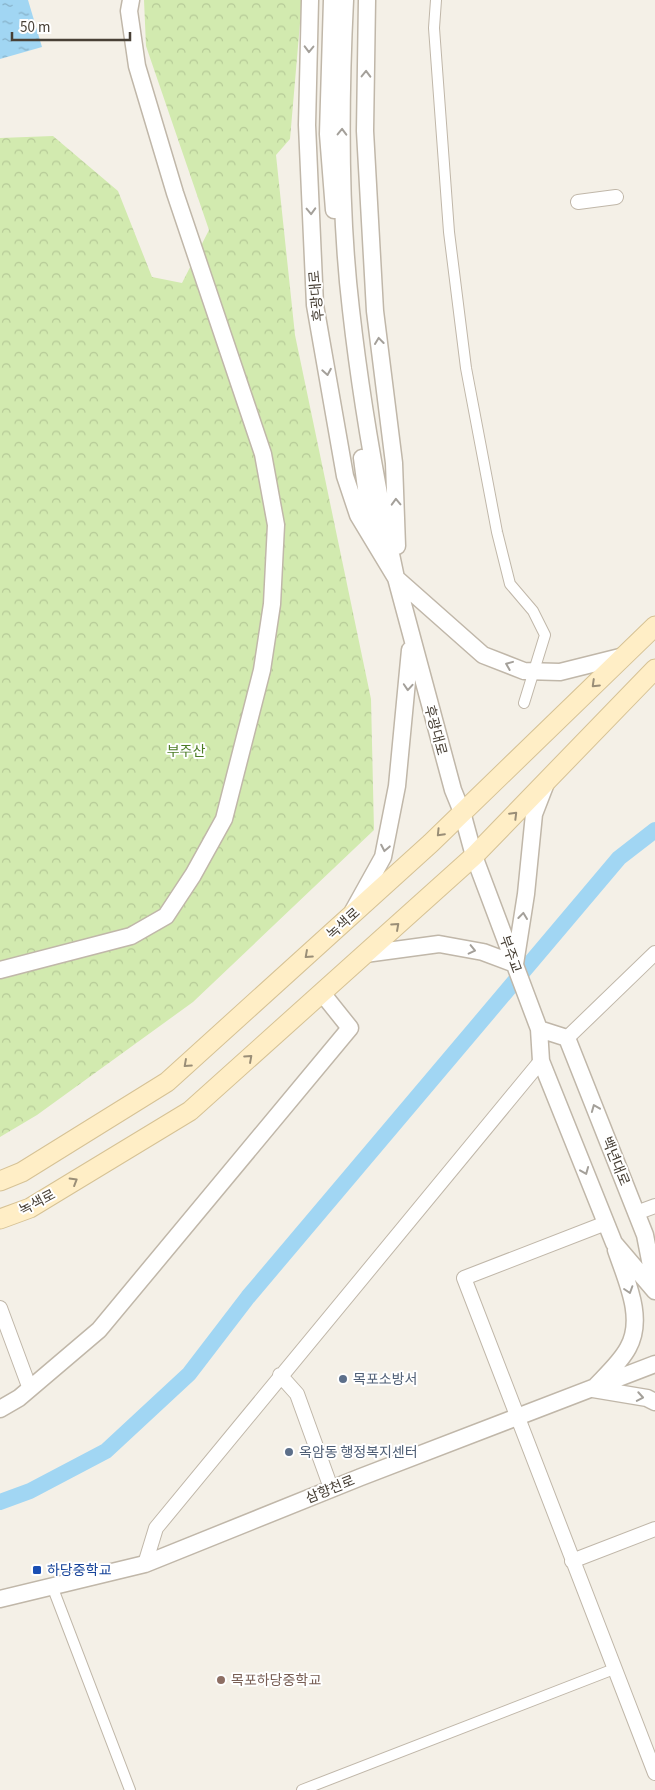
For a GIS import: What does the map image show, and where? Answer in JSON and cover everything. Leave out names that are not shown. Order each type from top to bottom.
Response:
[{"type":"main road","name":"녹색로","points":[[0,1181],[22,1172],[168,1082],[462,812],[655,626]]},
{"type":"main road","name":"녹색로","points":[[0,1220],[30,1208],[190,1111],[474,856],[655,669]]},
{"type":"street","points":[[0,970],[132,936],[166,916],[193,875],[224,819],[262,670],[272,604],[276,525],[263,454],[175,193],[137,66],[129,11],[131,0]]},
{"type":"street","name":"후광대로","points":[[310,0],[307,125],[315,305],[345,476],[358,515],[396,578]]},
{"type":"street","name":"후광대로","points":[[332,0],[328,134],[340,309],[369,510],[396,578]]},
{"type":"street","name":"후광대로","points":[[345,0],[341,152],[351,309],[380,498],[396,578],[411,638],[451,784],[483,879]]},
{"type":"street","name":"후광대로","points":[[367,0],[365,131],[375,311],[394,464],[396,578]]},
{"type":"street","points":[[436,0],[434,28],[449,232],[466,368],[497,532],[510,584],[532,611],[544,635],[524,703]]},
{"type":"street","points":[[578,202],[616,198]]},
{"type":"street","points":[[396,578],[483,655],[524,671],[560,672],[624,656]]},
{"type":"street","points":[[349,917],[383,856],[397,786],[406,708],[411,638]]},
{"type":"street","points":[[366,954],[428,945],[458,946],[515,964],[525,903],[534,814],[546,783]]},
{"type":"street","name":"부주교","points":[[483,879],[539,1028],[541,1061]]},
{"type":"street","points":[[539,1028],[567,1038],[655,953]]},
{"type":"street","points":[[0,1408],[30,1389],[99,1330],[350,1028],[322,994]]},
{"type":"street","name":"백년대로","points":[[567,1038],[645,1235],[655,1286]]},
{"type":"street","points":[[144,1564],[156,1528],[280,1375],[541,1061],[614,1243],[635,1313],[633,1335],[628,1349],[593,1390]]},
{"type":"street","points":[[636,1213],[655,1206]]},
{"type":"street","points":[[606,1223],[464,1278],[516,1418],[655,1773]]},
{"type":"street","points":[[645,1235],[655,1249]]},
{"type":"street","points":[[614,1243],[655,1291]]},
{"type":"street","points":[[0,1308],[5,1336],[30,1389]]},
{"type":"street","name":"삼향천로","points":[[0,1599],[144,1564],[332,1488],[593,1390],[655,1364]]},
{"type":"street","points":[[280,1375],[297,1394],[332,1488]]},
{"type":"street","points":[[593,1390],[648,1398],[655,1402]]},
{"type":"street","points":[[572,1561],[655,1529]]},
{"type":"street","points":[[52,1586],[130,1790]]},
{"type":"street","points":[[302,1790],[614,1669]]},
{"type":"green space","name":"부주산","points":[[144,0],[302,0],[290,139],[276,155],[295,335],[371,699],[374,830],[193,1002],[37,1115],[0,1137],[0,138],[53,136],[118,191],[152,277],[182,283],[209,230],[146,46]]},
{"type":"water","points":[[0,0],[28,0],[42,47],[0,59]]},
{"type":"waterway","points":[[0,1502],[30,1491],[106,1451],[189,1374],[248,1297],[619,858],[655,830]]},
{"type":"place","name":"목포소방서","points":[[343,1379]]},
{"type":"place","name":"옥암동 행정복지센터","points":[[289,1452]]},
{"type":"place","name":"하당중학교","points":[[37,1570]]},
{"type":"place","name":"목포하당중학교","points":[[221,1680]]}]
